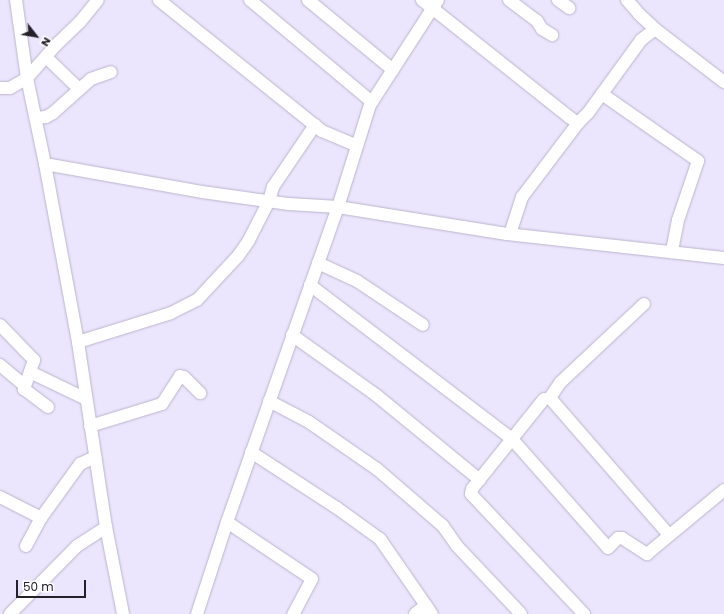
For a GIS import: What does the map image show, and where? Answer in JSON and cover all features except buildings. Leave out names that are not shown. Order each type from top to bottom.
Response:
[{"type":"street","points":[[16,0],[27,78],[46,164],[78,342],[106,527],[123,614]]},
{"type":"street","points":[[0,88],[10,88],[27,78],[80,22],[98,0]]},
{"type":"street","points":[[159,0],[322,131],[357,146]]},
{"type":"street","points":[[250,0],[372,102]]},
{"type":"street","points":[[308,0],[393,70]]},
{"type":"street","points":[[422,0],[435,4],[569,118],[578,122]]},
{"type":"street","points":[[509,0],[537,21],[542,29],[552,35]]},
{"type":"street","points":[[558,0],[569,8]]},
{"type":"street","points":[[627,0],[655,29],[724,82]]},
{"type":"street","points":[[197,614],[227,522],[338,207],[372,102],[435,4]]},
{"type":"street","points":[[510,234],[522,197],[578,122],[588,113],[641,40],[655,29]]},
{"type":"street","points":[[46,57],[79,89]]},
{"type":"street","points":[[36,118],[46,117],[53,113],[91,79],[111,72]]},
{"type":"street","points":[[602,94],[698,161],[678,220],[672,252]]},
{"type":"street","points":[[78,342],[171,313],[197,300],[238,256],[249,240],[269,201],[273,186],[315,125]]},
{"type":"street","points":[[46,164],[202,192],[269,201],[338,207],[510,234],[724,258]]},
{"type":"street","points":[[318,263],[358,281],[423,325]]},
{"type":"street","points":[[310,285],[512,439],[608,548],[618,538],[622,538],[647,554],[669,534],[724,490]]},
{"type":"street","points":[[644,304],[560,383],[550,398],[669,534]]},
{"type":"street","points":[[0,325],[34,360],[24,385]]},
{"type":"street","points":[[292,335],[376,395],[480,480]]},
{"type":"street","points":[[0,365],[24,385],[24,389],[48,407]]},
{"type":"street","points":[[30,372],[86,399]]},
{"type":"street","points":[[90,426],[162,404],[180,376],[200,393]]},
{"type":"street","points":[[544,398],[472,492],[473,497],[584,614]]},
{"type":"street","points":[[270,401],[309,422],[377,469],[443,526],[457,546],[521,614]]},
{"type":"street","points":[[252,452],[377,536],[429,609],[415,614]]},
{"type":"street","points":[[26,546],[40,518],[80,464],[95,457]]},
{"type":"street","points":[[0,497],[40,518]]},
{"type":"street","points":[[227,522],[312,579],[293,614]]},
{"type":"street","points":[[15,612],[77,546],[106,527]]}]
